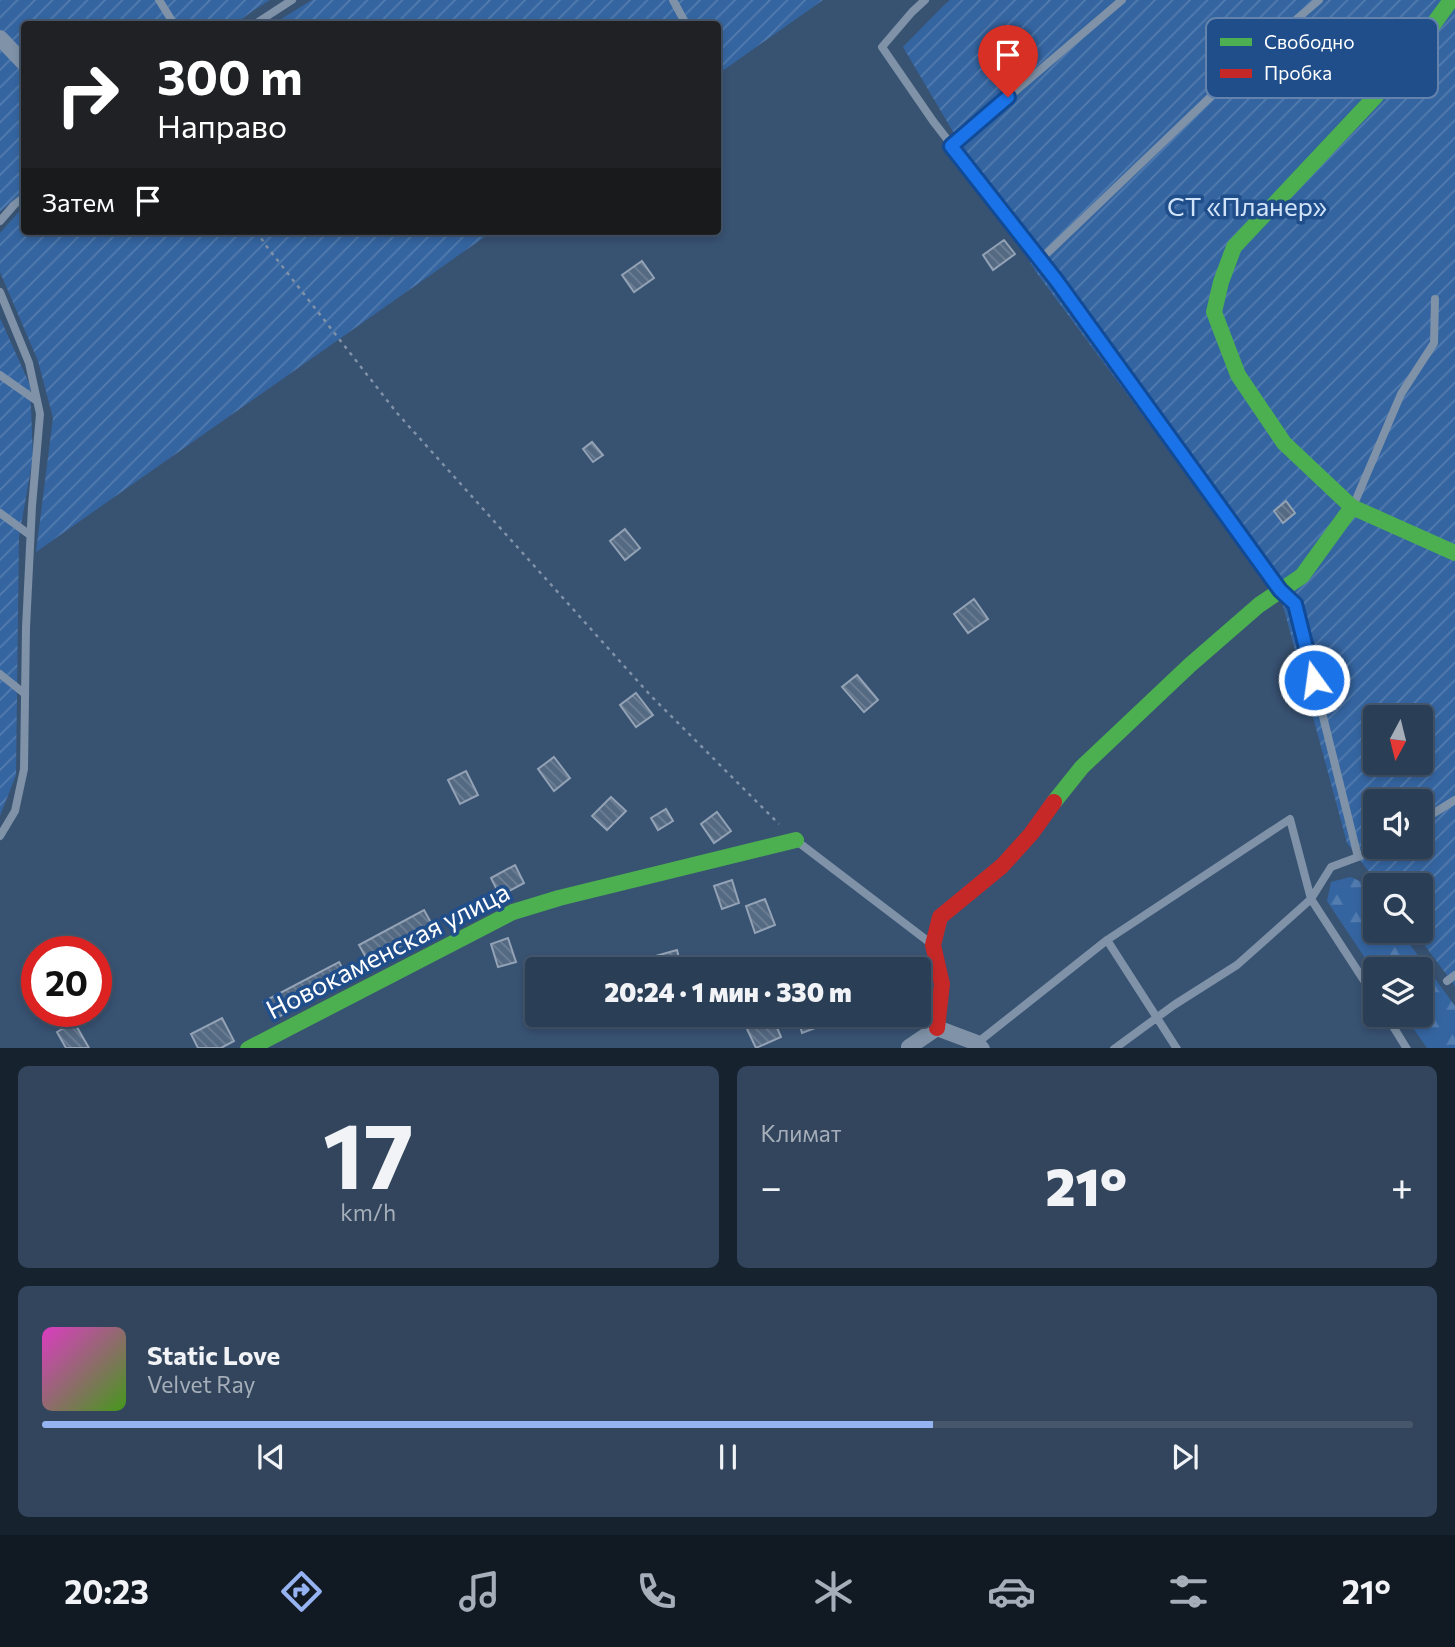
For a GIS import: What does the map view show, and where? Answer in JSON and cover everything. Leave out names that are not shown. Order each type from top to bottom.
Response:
[{"type":"street","points":[[1438,19],[1451,0]]},
{"type":"street","points":[[0,38],[21,60]]},
{"type":"street","points":[[1374,98],[1234,247],[1221,282],[1214,312],[1238,375],[1284,443],[1352,507],[1455,553]]},
{"type":"street","points":[[937,1028],[942,984],[933,945],[940,917],[1002,866],[1031,834],[1082,767],[1190,665],[1259,605],[1302,576],[1352,507]]},
{"type":"street","name":"Новокаменская улица","points":[[248,1048],[513,912],[559,898],[796,840]]},
{"type":"street","points":[[937,1028],[980,1046]]},
{"type":"street","points":[[905,1048],[937,1028]]},
{"type":"lane","points":[[159,0],[172,21]]},
{"type":"lane","points":[[260,21],[292,0]]},
{"type":"lane","points":[[673,0],[684,21]]},
{"type":"lane","points":[[925,0],[882,47],[951,146],[1072,302],[1280,590],[1295,604],[1358,858]]},
{"type":"lane","points":[[951,146],[1122,0]]},
{"type":"lane","points":[[1299,18],[1320,0]]},
{"type":"lane","points":[[1040,260],[1209,98]]},
{"type":"lane","points":[[0,221],[21,199]]},
{"type":"lane","points":[[0,292],[29,363],[40,414],[30,535],[24,769],[15,811],[0,836]]},
{"type":"lane","points":[[1352,507],[1401,394],[1434,343],[1435,299]]},
{"type":"lane","points":[[0,374],[37,401]]},
{"type":"lane","points":[[0,513],[30,535]]},
{"type":"lane","points":[[0,674],[25,694]]},
{"type":"lane","points":[[1433,814],[1455,800]]},
{"type":"lane","points":[[980,1046],[1107,940],[1290,819],[1311,899],[1363,979]]},
{"type":"lane","points":[[796,840],[933,945]]},
{"type":"lane","points":[[1114,1048],[1237,965],[1311,899],[1331,867],[1363,855]]},
{"type":"lane","points":[[1107,940],[1177,1048]]},
{"type":"lane","points":[[1394,1027],[1407,1048]]},
{"type":"path","points":[[259,235],[397,414],[650,696],[796,840]]},
{"type":"green space","points":[[0,0],[270,0],[239,21],[21,21],[21,52],[0,30]]},
{"type":"green space","points":[[312,0],[823,0],[721,72],[721,21],[278,21]]},
{"type":"green space","name":"СТ «Планер»","points":[[950,0],[1447,0],[1455,9],[1455,986],[1423,943],[1433,943],[1433,873],[1370,873],[1347,843],[1282,602],[1036,272],[903,47]]},
{"type":"green space","points":[[0,48],[21,70],[21,194],[0,212]]},
{"type":"green space","points":[[21,209],[21,235],[487,235],[36,552],[53,418],[38,361],[0,272],[0,233]]},
{"type":"green space","points":[[0,318],[30,385],[33,457],[19,537],[16,775],[0,816]]},
{"type":"green space","points":[[1350,877],[1363,883],[1363,943],[1409,943],[1419,957],[1364,957],[1327,901],[1331,882]]},
{"type":"green space","points":[[1433,976],[1455,1006],[1455,1048],[1427,1048],[1412,1027],[1433,1027]]},
{"type":"building","points":[[1004,240],[1015,254],[993,270],[983,255]]},
{"type":"building","points":[[642,261],[654,278],[634,292],[622,275]]},
{"type":"building","points":[[592,442],[603,455],[593,462],[583,449]]},
{"type":"building","points":[[1286,501],[1295,513],[1283,523],[1274,511]]},
{"type":"building","points":[[625,529],[640,548],[625,560],[610,541]]},
{"type":"building","points":[[974,599],[988,619],[968,633],[954,614]]},
{"type":"building","points":[[857,675],[878,700],[864,712],[842,687]]},
{"type":"building","points":[[636,693],[653,715],[636,727],[620,705]]},
{"type":"building","points":[[554,757],[570,778],[554,791],[538,769]]},
{"type":"building","points":[[466,771],[478,795],[460,804],[448,780]]},
{"type":"building","points":[[611,797],[626,811],[607,830],[592,816]]},
{"type":"building","points":[[666,809],[673,821],[658,830],[651,818]]},
{"type":"building","points":[[717,812],[731,831],[714,843],[701,824]]},
{"type":"building","points":[[515,865],[524,883],[500,896],[491,878]]},
{"type":"building","points":[[732,880],[739,903],[722,909],[714,886]]},
{"type":"building","points":[[765,899],[775,925],[755,933],[746,906]]},
{"type":"building","points":[[424,910],[434,928],[369,963],[359,945]]},
{"type":"building","points":[[508,938],[516,962],[498,967],[491,944]]},
{"type":"building","points":[[677,950],[679,957],[652,957]]},
{"type":"building","points":[[339,962],[349,980],[325,992],[323,988],[294,1003],[296,1007],[273,1020],[263,1002]]},
{"type":"building","points":[[222,1018],[234,1041],[221,1048],[198,1048],[191,1034]]},
{"type":"building","points":[[66,1027],[77,1027],[89,1048],[66,1048],[57,1032]]},
{"type":"building","points":[[777,1027],[781,1037],[756,1048],[747,1029]]},
{"type":"building","points":[[800,1027],[818,1027],[802,1033]]},
{"type":"traffic: fast","points":[[1438,18],[1451,0]]},
{"type":"traffic: fast","points":[[1374,98],[1234,247],[1221,282],[1214,312],[1238,375],[1284,443],[1352,507],[1455,553]]},
{"type":"traffic: fast","points":[[1054,802],[1082,767],[1190,665],[1259,605],[1302,576],[1352,507]]},
{"type":"traffic: fast","points":[[250,1048],[513,912],[559,898],[796,840]]},
{"type":"traffic: jam","points":[[937,1028],[942,984],[933,945],[940,917],[1002,866],[1031,834],[1054,802]]},
{"type":"route","points":[[1008,97],[951,146],[1056,280],[1280,590],[1295,604],[1314,680]]}]
